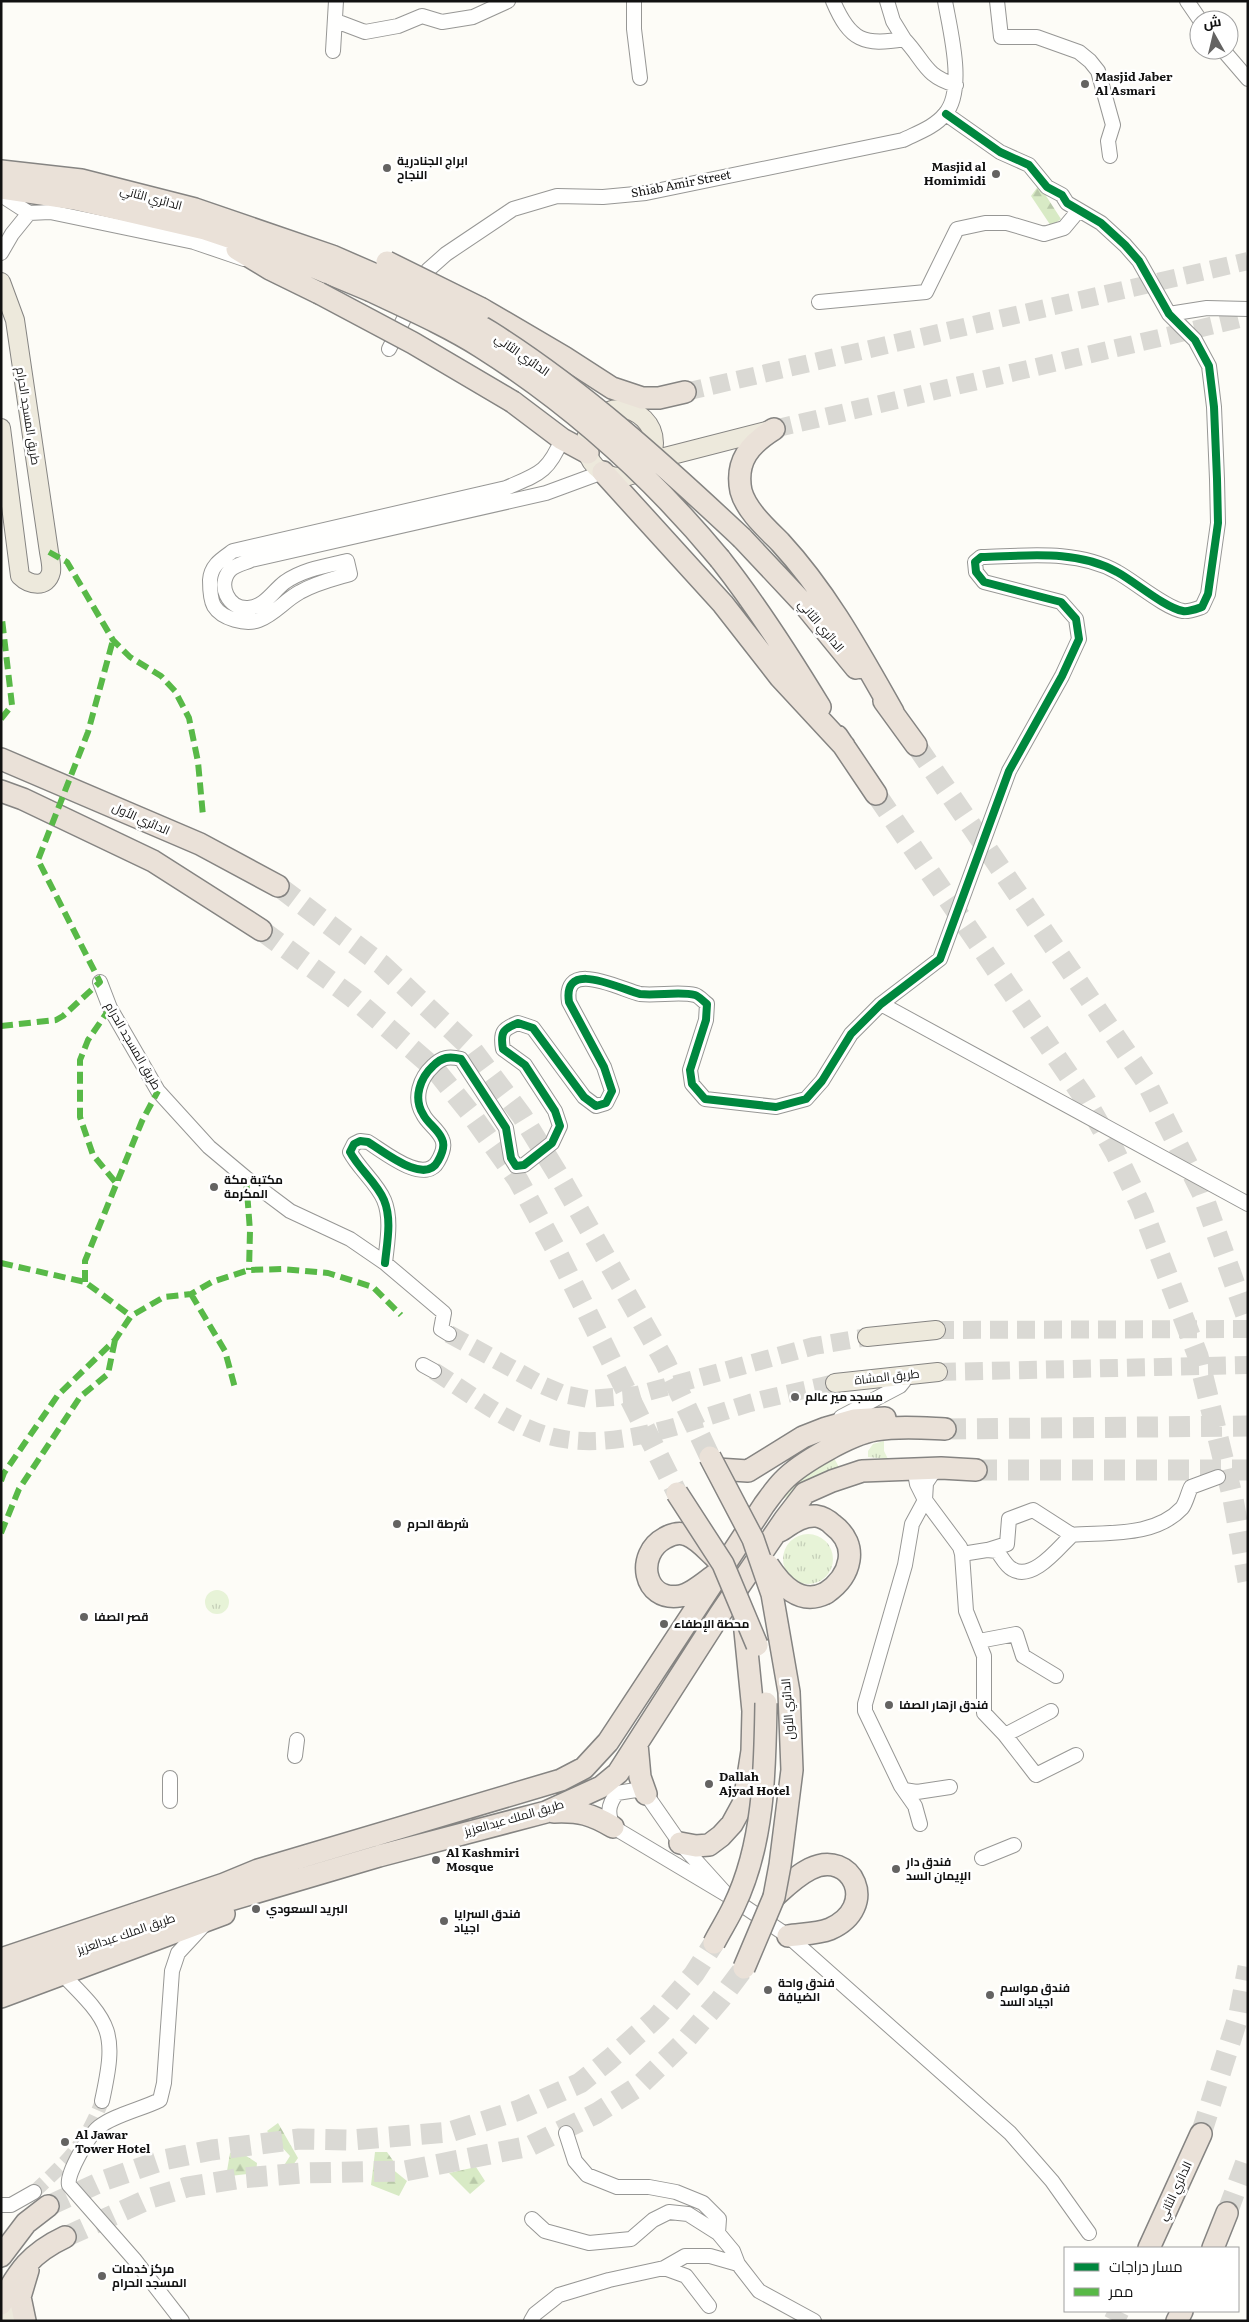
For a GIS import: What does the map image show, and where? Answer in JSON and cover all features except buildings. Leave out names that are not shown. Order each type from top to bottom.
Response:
[{"type":"highway","name":"الدائري الثاني","points":[[1,171],[78,190],[205,229],[297,260],[378,276],[433,320],[481,347],[560,402],[628,462],[678,510],[720,559],[753,600],[876,794]]},
{"type":"highway","name":"الدائري الثاني","points":[[1,188],[78,190],[195,209],[293,230],[378,276],[460,316],[522,353],[647,449],[742,538],[803,603],[893,712],[916,745]]},
{"type":"highway","points":[[205,229],[270,269],[413,343],[513,402],[562,439],[588,453]]},
{"type":"highway","points":[[378,276],[482,309],[557,352],[612,388],[642,398],[659,398],[685,392]]},
{"type":"highway","points":[[774,429],[748,448],[741,472],[741,490],[745,503],[798,561],[836,612],[893,712]]},
{"type":"highway","points":[[603,472],[723,604],[780,677],[844,746]]},
{"type":"highway","name":"الدائري الأول","points":[[1,759],[200,844],[278,886]]},
{"type":"highway","points":[[1,791],[24,799],[153,861],[261,930]]},
{"type":"highway","name":"طريق الملك عبدالعزيز","points":[[1,1959],[224,1884],[258,1870],[561,1780],[584,1768],[608,1742],[629,1712],[764,1505],[783,1481],[798,1468],[855,1436],[875,1430],[945,1429],[925,1418],[854,1420],[826,1428]]},
{"type":"highway","name":"الدائري الأول","points":[[744,1968],[774,1897],[792,1770],[789,1692],[772,1594],[752,1539],[714,1463],[748,1471],[798,1440],[826,1428]]},
{"type":"highway","name":"طريق الملك عبدالعزيز","points":[[1,1976],[179,1915],[379,1856],[546,1812],[600,1786],[618,1772],[774,1536],[805,1493],[862,1471],[914,1468],[976,1470]]},
{"type":"highway","name":"الدائري الأول","points":[[677,1493],[724,1565],[739,1601],[752,1641],[766,1703],[765,1762],[761,1807],[751,1858],[734,1906],[714,1943]]},
{"type":"highway","points":[[752,1539],[775,1575],[788,1590],[803,1597],[819,1596],[840,1582],[850,1555],[847,1539],[840,1530],[828,1521],[816,1516],[798,1520],[774,1536]]},
{"type":"highway","points":[[682,1533],[695,1540],[724,1565],[682,1596],[669,1596],[658,1592],[650,1583],[646,1561],[650,1550],[657,1542],[671,1535],[682,1533]]},
{"type":"highway","points":[[680,1843],[696,1846],[709,1844],[722,1836],[732,1824],[744,1802],[752,1751],[752,1641]]},
{"type":"highway","points":[[629,1712],[648,1725]]},
{"type":"highway","points":[[636,1744],[640,1778],[646,1794]]},
{"type":"highway","points":[[546,1812],[578,1811],[596,1816],[613,1828]]},
{"type":"highway","points":[[774,1897],[796,1878],[812,1868],[832,1865],[844,1869],[852,1877],[858,1895],[852,1912],[839,1924],[828,1929],[788,1936]]},
{"type":"highway","points":[[1,1946],[189,1885],[258,1870]]},
{"type":"highway","points":[[1,1997],[206,1922],[304,1879]]},
{"type":"highway","name":"الدائري الثاني","points":[[1148,2247],[1201,2134]]},
{"type":"highway","points":[[1,2256],[26,2223],[41,2199]]},
{"type":"highway","points":[[1213,2247],[1227,2213]]},
{"type":"highway","points":[[1,2304],[16,2274],[40,2251],[65,2237]]},
{"type":"highway","points":[[25,2321],[20,2298],[26,2274],[40,2251]]},
{"type":"main road","name":"طريق المسجد الحرام","points":[[1,282],[14,320],[49,552],[51,572],[44,582],[36,585],[28,583],[20,576],[1,428]]},
{"type":"main road","points":[[629,411],[639,415],[652,431],[654,446],[649,461],[642,469],[628,476],[613,476],[603,472],[591,461],[588,453],[588,433],[600,416],[614,411],[629,411],[685,392]]},
{"type":"main road","points":[[649,461],[774,429]]},
{"type":"main road","points":[[867,1337],[936,1330]]},
{"type":"main road","name":"طريق المشاة","points":[[836,1383],[938,1372]]},
{"type":"main road","points":[[1,2304],[11,2321]]},
{"type":"street","points":[[333,51],[336,1]]},
{"type":"street","points":[[336,21],[365,32],[398,26],[422,16],[442,22],[473,17],[508,1]]},
{"type":"street","points":[[634,1],[634,29],[640,78]]},
{"type":"street","points":[[833,1],[839,16],[859,39],[879,43],[904,39]]},
{"type":"street","points":[[887,1],[893,21],[904,39],[928,70],[938,80],[956,85]]},
{"type":"street","points":[[385,1263],[388,1230],[387,1210],[384,1199],[356,1163],[350,1152],[354,1144],[368,1142],[411,1169],[427,1169],[437,1164],[442,1153],[442,1139],[423,1115],[418,1103],[418,1091],[426,1073],[439,1060],[450,1056],[461,1059],[506,1128],[511,1158],[516,1166],[524,1165],[552,1143],[560,1126],[556,1110],[525,1065],[503,1049],[501,1037],[506,1028],[518,1023],[533,1028],[584,1097],[596,1106],[606,1103],[612,1091],[604,1067],[569,1002],[568,994],[572,985],[582,979],[600,980],[640,994],[696,995],[707,1004],[706,1020],[690,1070],[692,1084],[705,1098],[776,1107],[806,1099],[822,1081],[851,1034],[881,1004],[940,959],[1009,771],[1062,676],[1079,640],[1076,619],[1061,602],[984,582],[976,572],[975,562],[981,557],[1060,556],[1091,561],[1116,571],[1172,607],[1184,611],[1202,607],[1208,594],[1218,523],[1212,391],[1209,366],[1195,340],[1169,314],[1140,261],[1125,245],[1101,223],[1067,203],[1062,195],[1047,187],[1029,165],[1000,152],[946,114],[956,85],[945,1]]},
{"type":"street","points":[[997,1],[1001,37],[1037,36],[1079,52],[1098,71],[1113,125],[1108,141],[1110,156]]},
{"type":"street","points":[[1232,60],[1248,79]]},
{"type":"street","name":"Shiab Amir Street","points":[[389,349],[428,270],[446,254],[513,209],[557,196],[604,197],[646,193],[903,140],[926,129],[946,114]]},
{"type":"street","points":[[1,195],[29,214],[50,212],[194,242],[270,269]]},
{"type":"street","points":[[819,302],[926,292],[957,229],[985,223],[1007,223],[1044,234],[1064,228],[1080,210]]},
{"type":"street","points":[[1,253],[12,234],[29,214]]},
{"type":"street","points":[[1169,314],[1207,308],[1248,309]]},
{"type":"street","points":[[562,439],[552,461],[540,473],[506,488],[233,551],[216,563],[210,577],[210,590],[214,606],[226,617],[244,621],[257,621],[273,613],[298,593],[349,567],[304,572],[285,582],[262,604],[250,608],[239,608],[229,600],[225,589],[225,577],[232,568],[251,560],[546,493],[603,472]]},
{"type":"street","name":"طريق المسجد الحرام","points":[[100,982],[110,1008],[158,1091],[210,1147],[246,1178],[290,1211],[350,1239],[385,1263],[444,1313],[445,1332]]},
{"type":"street","points":[[881,1004],[1248,1204]]},
{"type":"street","points":[[826,1428],[842,1416],[900,1386],[904,1381],[904,1375]]},
{"type":"street","points":[[914,1468],[917,1484],[924,1500],[960,1547],[962,1554],[966,1611],[984,1656],[984,1714],[1005,1735],[1036,1775],[1076,1755]]},
{"type":"street","points":[[920,1824],[915,1806],[904,1790],[865,1711],[865,1704],[905,1565],[912,1524],[924,1500],[926,1483],[932,1474],[940,1468]]},
{"type":"street","points":[[962,1554],[987,1550],[1007,1544],[1009,1519],[1026,1511],[1033,1510],[1072,1535],[1124,1532],[1159,1526],[1183,1507],[1191,1487],[1218,1478]]},
{"type":"street","points":[[987,1550],[997,1551],[1011,1569],[1020,1572],[1036,1567],[1051,1558],[1072,1535]]},
{"type":"street","points":[[979,1641],[1016,1634],[1022,1656],[1056,1676]]},
{"type":"street","points":[[1005,1735],[1051,1711]]},
{"type":"street","points":[[295,1756],[297,1740]]},
{"type":"street","points":[[170,1778],[170,1801]]},
{"type":"street","points":[[904,1790],[917,1792],[950,1787]]},
{"type":"street","points":[[727,1895],[680,1843],[646,1794],[636,1790],[617,1794],[611,1801],[608,1814],[613,1828],[727,1895],[788,1936],[1010,2133],[1052,2181],[1089,2232]]},
{"type":"street","points":[[982,1858],[1014,1845]]},
{"type":"street","points":[[182,2321],[134,2259],[90,2211],[68,2181],[75,2162],[98,2128],[160,2100],[164,2078],[172,1971],[178,1953],[206,1922]]},
{"type":"street","points":[[63,1975],[93,2005],[106,2026],[110,2057],[102,2101]]},
{"type":"street","points":[[566,2133],[575,2160],[588,2175],[617,2187],[648,2187],[676,2192],[703,2203],[719,2219],[718,2234]]},
{"type":"street","points":[[1,2205],[41,2199]]},
{"type":"street","points":[[532,2219],[544,2231],[589,2243],[631,2239],[653,2220],[669,2212],[688,2214],[718,2234],[733,2251],[738,2264],[760,2291],[814,2321]]},
{"type":"street","points":[[531,2321],[535,2314],[559,2295],[609,2280],[664,2268],[685,2256],[710,2256],[738,2264]]},
{"type":"street","points":[[664,2268],[686,2276],[709,2306]]},
{"type":"green space","points":[[1039,185],[1061,219],[1051,226],[1031,196]]},
{"type":"green space","points":[[884,1441],[884,1451],[888,1459],[868,1457],[868,1451],[873,1444]]},
{"type":"green space","points":[[834,1458],[840,1469],[810,1482],[780,1501],[806,1474]]},
{"type":"green space","points":[[808,1534],[818,1536],[826,1541],[831,1549],[833,1559],[831,1569],[826,1577],[818,1582],[808,1584],[798,1582],[790,1577],[785,1569],[783,1559],[785,1549],[790,1541],[798,1536]]},
{"type":"green space","points":[[217,1590],[226,1593],[229,1602],[226,1611],[217,1614],[208,1611],[205,1602],[208,1593]]},
{"type":"green space","points":[[278,2123],[298,2158],[289,2171],[283,2167],[290,2156],[267,2131]]},
{"type":"green space","points":[[237,2150],[257,2163],[256,2173],[230,2176],[227,2171],[230,2153]]},
{"type":"green space","points":[[375,2152],[387,2152],[394,2162],[391,2168],[407,2181],[399,2196],[371,2185]]},
{"type":"green space","points":[[476,2167],[485,2181],[470,2194],[449,2173]]},
{"type":"tunnel","points":[[685,392],[1248,261]]},
{"type":"tunnel","points":[[774,429],[1248,317]]},
{"type":"tunnel","points":[[916,745],[1145,1080],[1202,1193],[1248,1321]]},
{"type":"tunnel","points":[[876,794],[1085,1099],[1115,1152],[1141,1206],[1198,1356],[1233,1499],[1248,1581]]},
{"type":"tunnel","points":[[278,886],[381,964],[471,1048],[522,1116],[562,1181],[665,1362],[710,1457]]},
{"type":"tunnel","points":[[261,930],[352,997],[434,1068],[471,1114],[518,1180],[555,1248],[677,1493]]},
{"type":"tunnel","points":[[936,1330],[1248,1329]]},
{"type":"tunnel","points":[[449,1334],[540,1384],[563,1394],[588,1399],[637,1395],[814,1346],[867,1337]]},
{"type":"tunnel","points":[[938,1372],[1248,1365]]},
{"type":"tunnel","points":[[434,1371],[514,1422],[543,1434],[568,1440],[594,1441],[647,1434],[761,1400],[835,1383]]},
{"type":"tunnel","points":[[945,1429],[1248,1426]]},
{"type":"tunnel","points":[[976,1470],[1248,1470]]},
{"type":"tunnel","points":[[48,2206],[105,2180],[163,2160],[212,2150],[299,2139],[352,2140],[450,2132],[519,2110],[580,2083],[610,2059],[657,2017],[694,1974],[714,1943]]},
{"type":"tunnel","points":[[1201,2134],[1239,2014],[1248,1967]]},
{"type":"tunnel","points":[[65,2237],[151,2198],[187,2187],[242,2178],[302,2173],[405,2171],[530,2146],[597,2113],[639,2086],[682,2044],[720,2000],[744,1968]]},
{"type":"tunnel","points":[[34,2192],[57,2171],[82,2141],[96,2117],[102,2101]]},
{"type":"tunnel","points":[[1227,2213],[1248,2156]]},
{"type":"tunnel","points":[[1114,2321],[1118,2312]]},
{"type":"marked path","points":[[49,552],[67,562],[113,640],[130,657],[161,676],[175,691],[189,718],[198,762],[203,816]]},
{"type":"marked path","points":[[1,719],[12,705],[2,619]]},
{"type":"marked path","points":[[1,1026],[56,1020],[63,1016],[100,982],[38,860],[88,732],[113,640]]},
{"type":"marked path","points":[[110,1008],[88,1040],[80,1060],[80,1117],[93,1155],[117,1184]]},
{"type":"marked path","points":[[85,1282],[85,1261],[142,1121],[158,1091]]},
{"type":"marked path","points":[[246,1178],[250,1231],[249,1270]]},
{"type":"marked path","points":[[1,1263],[85,1282],[131,1316]]},
{"type":"marked path","points":[[1,1481],[4,1473],[58,1395],[115,1340],[131,1316],[164,1297],[191,1294],[212,1282],[249,1270],[282,1269],[328,1273],[373,1287],[401,1315]]},
{"type":"marked path","points":[[191,1294],[225,1351],[235,1388]]},
{"type":"marked path","points":[[1,1533],[19,1489],[80,1397],[108,1374],[115,1340]]},
{"type":"cycle path","points":[[385,1263],[388,1215],[384,1200],[350,1152],[354,1144],[360,1141],[368,1142],[404,1164],[424,1170],[432,1168],[441,1155],[443,1141],[423,1114],[418,1095],[421,1082],[436,1063],[446,1058],[461,1059],[506,1128],[511,1158],[516,1166],[524,1165],[552,1143],[560,1126],[555,1111],[525,1065],[503,1049],[502,1035],[506,1029],[518,1023],[533,1028],[584,1097],[596,1106],[606,1103],[612,1091],[604,1067],[569,1002],[569,989],[575,981],[584,979],[596,980],[640,994],[682,993],[695,995],[707,1004],[706,1020],[690,1070],[692,1084],[705,1099],[776,1107],[806,1099],[822,1081],[851,1034],[881,1004],[940,959],[1009,771],[1062,676],[1079,639],[1076,619],[1061,602],[984,582],[976,572],[975,562],[981,557],[1033,555],[1085,560],[1117,572],[1176,609],[1187,611],[1202,607],[1208,594],[1218,523],[1214,407],[1209,366],[1195,340],[1169,314],[1139,261],[1125,245],[1101,223],[1067,203],[1062,195],[1047,187],[1029,165],[1000,152],[946,114]]},
{"type":"place","name":"Masjid Jaber Al Asmari","points":[[1085,84]]},
{"type":"place","name":"ابراج الجنادرية النجاح","points":[[387,168]]},
{"type":"place","name":"Masjid al Homimidi","points":[[996,174]]},
{"type":"place","name":"مكتبة مكة المكرمة","points":[[214,1187]]},
{"type":"place","name":"مسجد مير عالم","points":[[795,1397]]},
{"type":"place","name":"شرطة الحرم","points":[[397,1524]]},
{"type":"place","name":"قصر الصفا","points":[[84,1617]]},
{"type":"place","name":"محطة الإطفاء","points":[[664,1624]]},
{"type":"place","name":"فندق ازهار الصفا","points":[[889,1705]]},
{"type":"place","name":"Dallah Ajyad Hotel","points":[[709,1784]]},
{"type":"place","name":"Al Kashmiri Mosque","points":[[436,1860]]},
{"type":"place","name":"فندق دار الإيمان السد","points":[[896,1869]]},
{"type":"place","name":"البريد السعودي","points":[[256,1909]]},
{"type":"place","name":"فندق السرايا اجياد","points":[[444,1921]]},
{"type":"place","name":"فندق واحة الضيافة","points":[[768,1990]]},
{"type":"place","name":"فندق مواسم اجياد السد","points":[[990,1995]]},
{"type":"place","name":"Al Jawar Tower Hotel","points":[[65,2142]]},
{"type":"place","name":"مركز خدمات المسجد الحرام","points":[[102,2276]]}]
